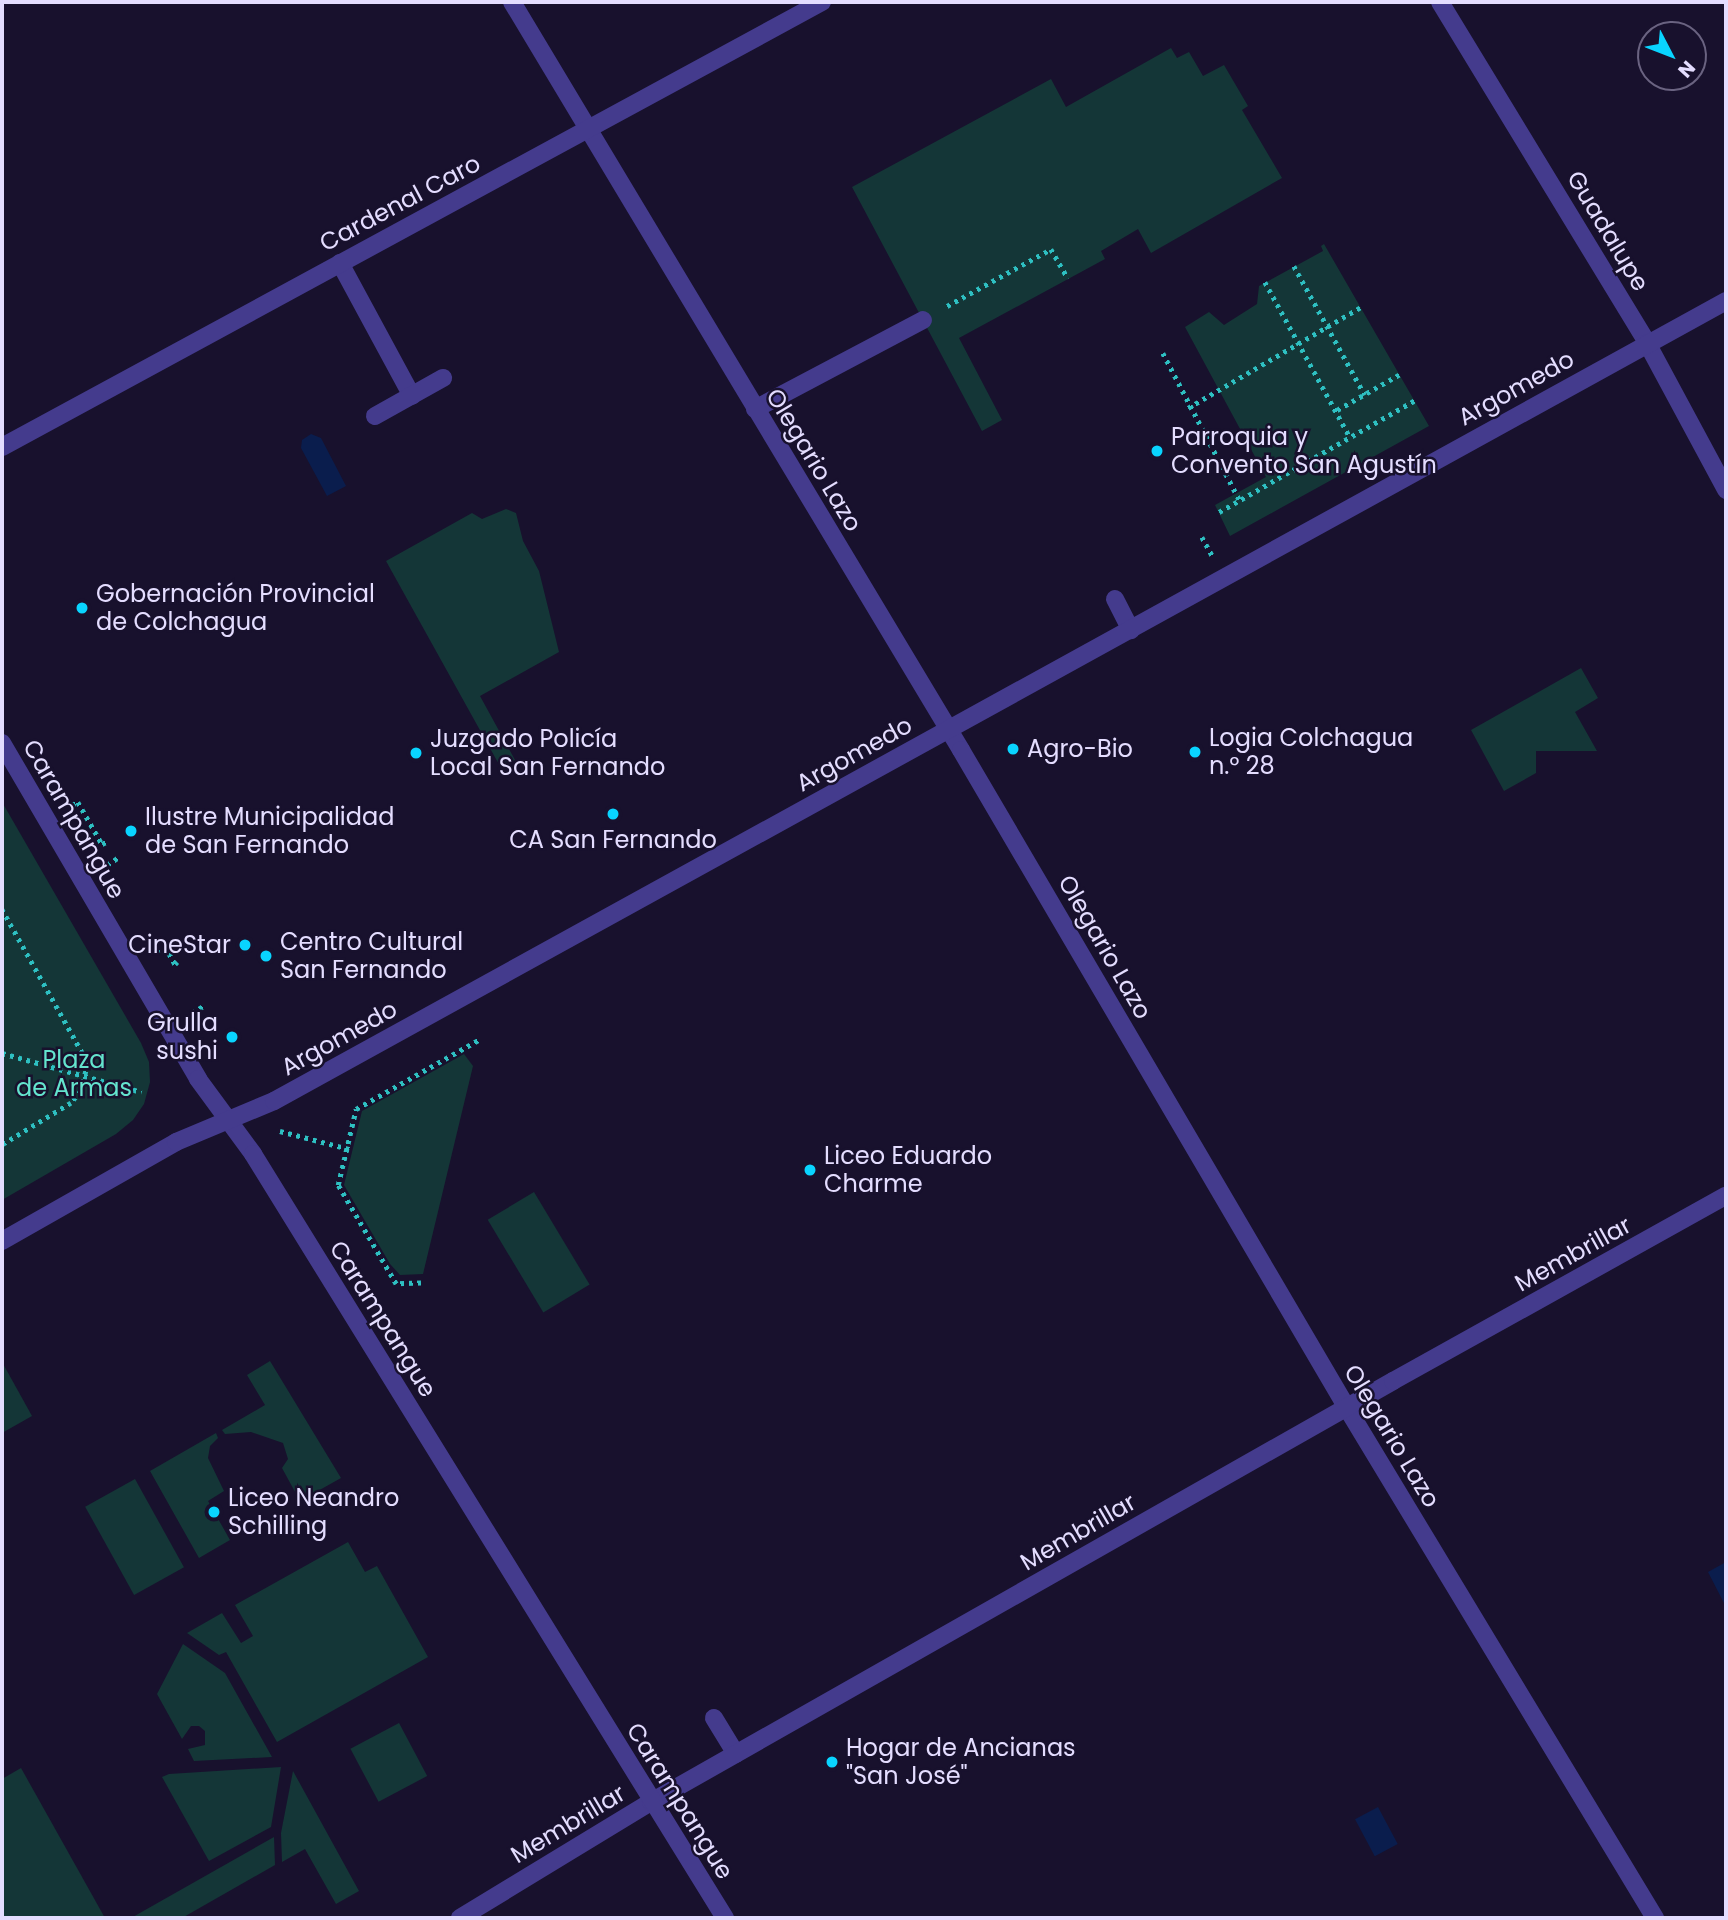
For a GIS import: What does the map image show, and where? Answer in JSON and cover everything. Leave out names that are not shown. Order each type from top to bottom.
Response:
[{"type":"street","name":"Olegario Lazo","points":[[512,2],[949,730],[1347,1408],[1655,1918]]},
{"type":"street","name":"Cardenal Caro","points":[[2,447],[822,2]]},
{"type":"street","name":"Guadalupe","points":[[1440,2],[1647,342],[1726,490]]},
{"type":"street","points":[[340,263],[412,396]]},
{"type":"street","name":"Argomedo","points":[[2,1241],[176,1142],[274,1101],[1726,300]]},
{"type":"street","points":[[755,409],[923,320]]},
{"type":"street","points":[[375,416],[443,378]]},
{"type":"street","points":[[1115,599],[1131,630]]},
{"type":"street","name":"Carampangue","points":[[2,743],[198,1079],[258,1162],[725,1918]]},
{"type":"street","name":"Membrillar","points":[[460,1918],[651,1802],[1726,1196]]},
{"type":"street","points":[[714,1718],[736,1754]]},
{"type":"path","points":[[923,320],[1051,249],[1068,279]]},
{"type":"path","points":[[1294,266],[1365,395]]},
{"type":"path","points":[[1265,282],[1350,437]]},
{"type":"path","points":[[1189,407],[1360,307]]},
{"type":"path","points":[[1163,353],[1240,501]]},
{"type":"path","points":[[1337,410],[1400,374]]},
{"type":"path","points":[[1219,512],[1415,400]]},
{"type":"path","points":[[72,805],[78,802],[102,844],[106,842]]},
{"type":"path","points":[[107,864],[119,857]]},
{"type":"path","points":[[2,909],[88,1063],[81,1091],[71,1103],[2,1145]]},
{"type":"path","points":[[156,951],[165,946],[175,964],[177,962]]},
{"type":"path","points":[[192,1013],[203,1006]]},
{"type":"path","points":[[421,1283],[396,1284],[338,1185],[350,1149],[356,1109],[480,1040]]},
{"type":"path","points":[[2,1053],[142,1092]]},
{"type":"path","points":[[280,1131],[350,1149]]},
{"type":"green space","points":[[1171,48],[1177,58],[1189,52],[1203,76],[1224,65],[1248,106],[1242,110],[1282,178],[1151,253],[1138,229],[1101,251],[1105,259],[959,338],[1002,420],[982,431],[852,187],[1051,79],[1066,107]]},
{"type":"green space","points":[[1324,244],[1429,426],[1230,536],[1215,505],[1266,477],[1185,327],[1209,312],[1224,325],[1257,304],[1259,286],[1323,251],[1321,246]]},
{"type":"green space","points":[[506,509],[516,513],[523,541],[539,571],[559,652],[480,696],[515,760],[501,768],[386,561],[472,513],[482,519]]},
{"type":"green space","points":[[1581,668],[1598,698],[1575,712],[1597,751],[1536,751],[1536,773],[1504,791],[1471,730]]},
{"type":"green space","name":"Plaza de Armas","points":[[2,802],[141,1043],[149,1062],[150,1082],[144,1104],[133,1120],[116,1134],[2,1200]]},
{"type":"green space","points":[[464,1054],[473,1066],[423,1274],[400,1275],[390,1264],[344,1185],[362,1111]]},
{"type":"green space","points":[[534,1192],[590,1285],[543,1312],[488,1220]]},
{"type":"green space","points":[[270,1361],[341,1478],[300,1501],[282,1468],[288,1459],[283,1443],[251,1432],[225,1434],[222,1430],[265,1405],[247,1375]]},
{"type":"green space","points":[[2,1362],[32,1416],[2,1433]]},
{"type":"green space","points":[[216,1433],[218,1438],[210,1446],[208,1458],[224,1491],[208,1501],[230,1540],[199,1558],[150,1471]]},
{"type":"green space","points":[[135,1479],[184,1567],[134,1595],[85,1507]]},
{"type":"green space","points":[[348,1542],[365,1572],[377,1566],[428,1657],[277,1742],[226,1652],[219,1655],[187,1633],[222,1613],[241,1643],[253,1636],[235,1605]]},
{"type":"green space","points":[[183,1644],[225,1673],[272,1757],[194,1761],[188,1749],[205,1745],[205,1731],[199,1726],[191,1726],[182,1739],[157,1694]]},
{"type":"green space","points":[[399,1723],[427,1776],[379,1802],[350,1749]]},
{"type":"green space","points":[[281,1767],[271,1827],[209,1861],[162,1777],[169,1774]]},
{"type":"green space","points":[[21,1768],[105,1918],[2,1918],[2,1779]]},
{"type":"green space","points":[[293,1771],[359,1891],[336,1904],[305,1849],[282,1862],[281,1833]]},
{"type":"green space","points":[[274,1837],[275,1865],[182,1918],[131,1918]]},
{"type":"water","points":[[311,434],[321,438],[346,486],[327,496],[301,448],[302,440]]},
{"type":"water","points":[[1726,1562],[1726,1607],[1708,1572]]},
{"type":"water","points":[[1378,1807],[1398,1844],[1375,1856],[1355,1819]]},
{"type":"place","name":"Parroquia y Convento San Agustín","points":[[1157,451]]},
{"type":"place","name":"Gobernación Provincial de Colchagua","points":[[82,608]]},
{"type":"place","name":"Agro-Bio","points":[[1013,749]]},
{"type":"place","name":"Logia Colchagua n.° 28","points":[[1195,752]]},
{"type":"place","name":"Juzgado Policía Local San Fernando","points":[[416,753]]},
{"type":"place","name":"CA San Fernando","points":[[613,814]]},
{"type":"place","name":"Ilustre Municipalidad de San Fernando","points":[[131,831]]},
{"type":"place","name":"CineStar","points":[[245,945]]},
{"type":"place","name":"Centro Cultural San Fernando","points":[[266,956]]},
{"type":"place","name":"Grulla sushi","points":[[232,1037]]},
{"type":"place","name":"Liceo Eduardo Charme","points":[[810,1170]]},
{"type":"place","name":"Liceo Neandro Schilling","points":[[214,1512]]},
{"type":"place","name":"Hogar de Ancianas \"San José\"","points":[[832,1762]]}]
